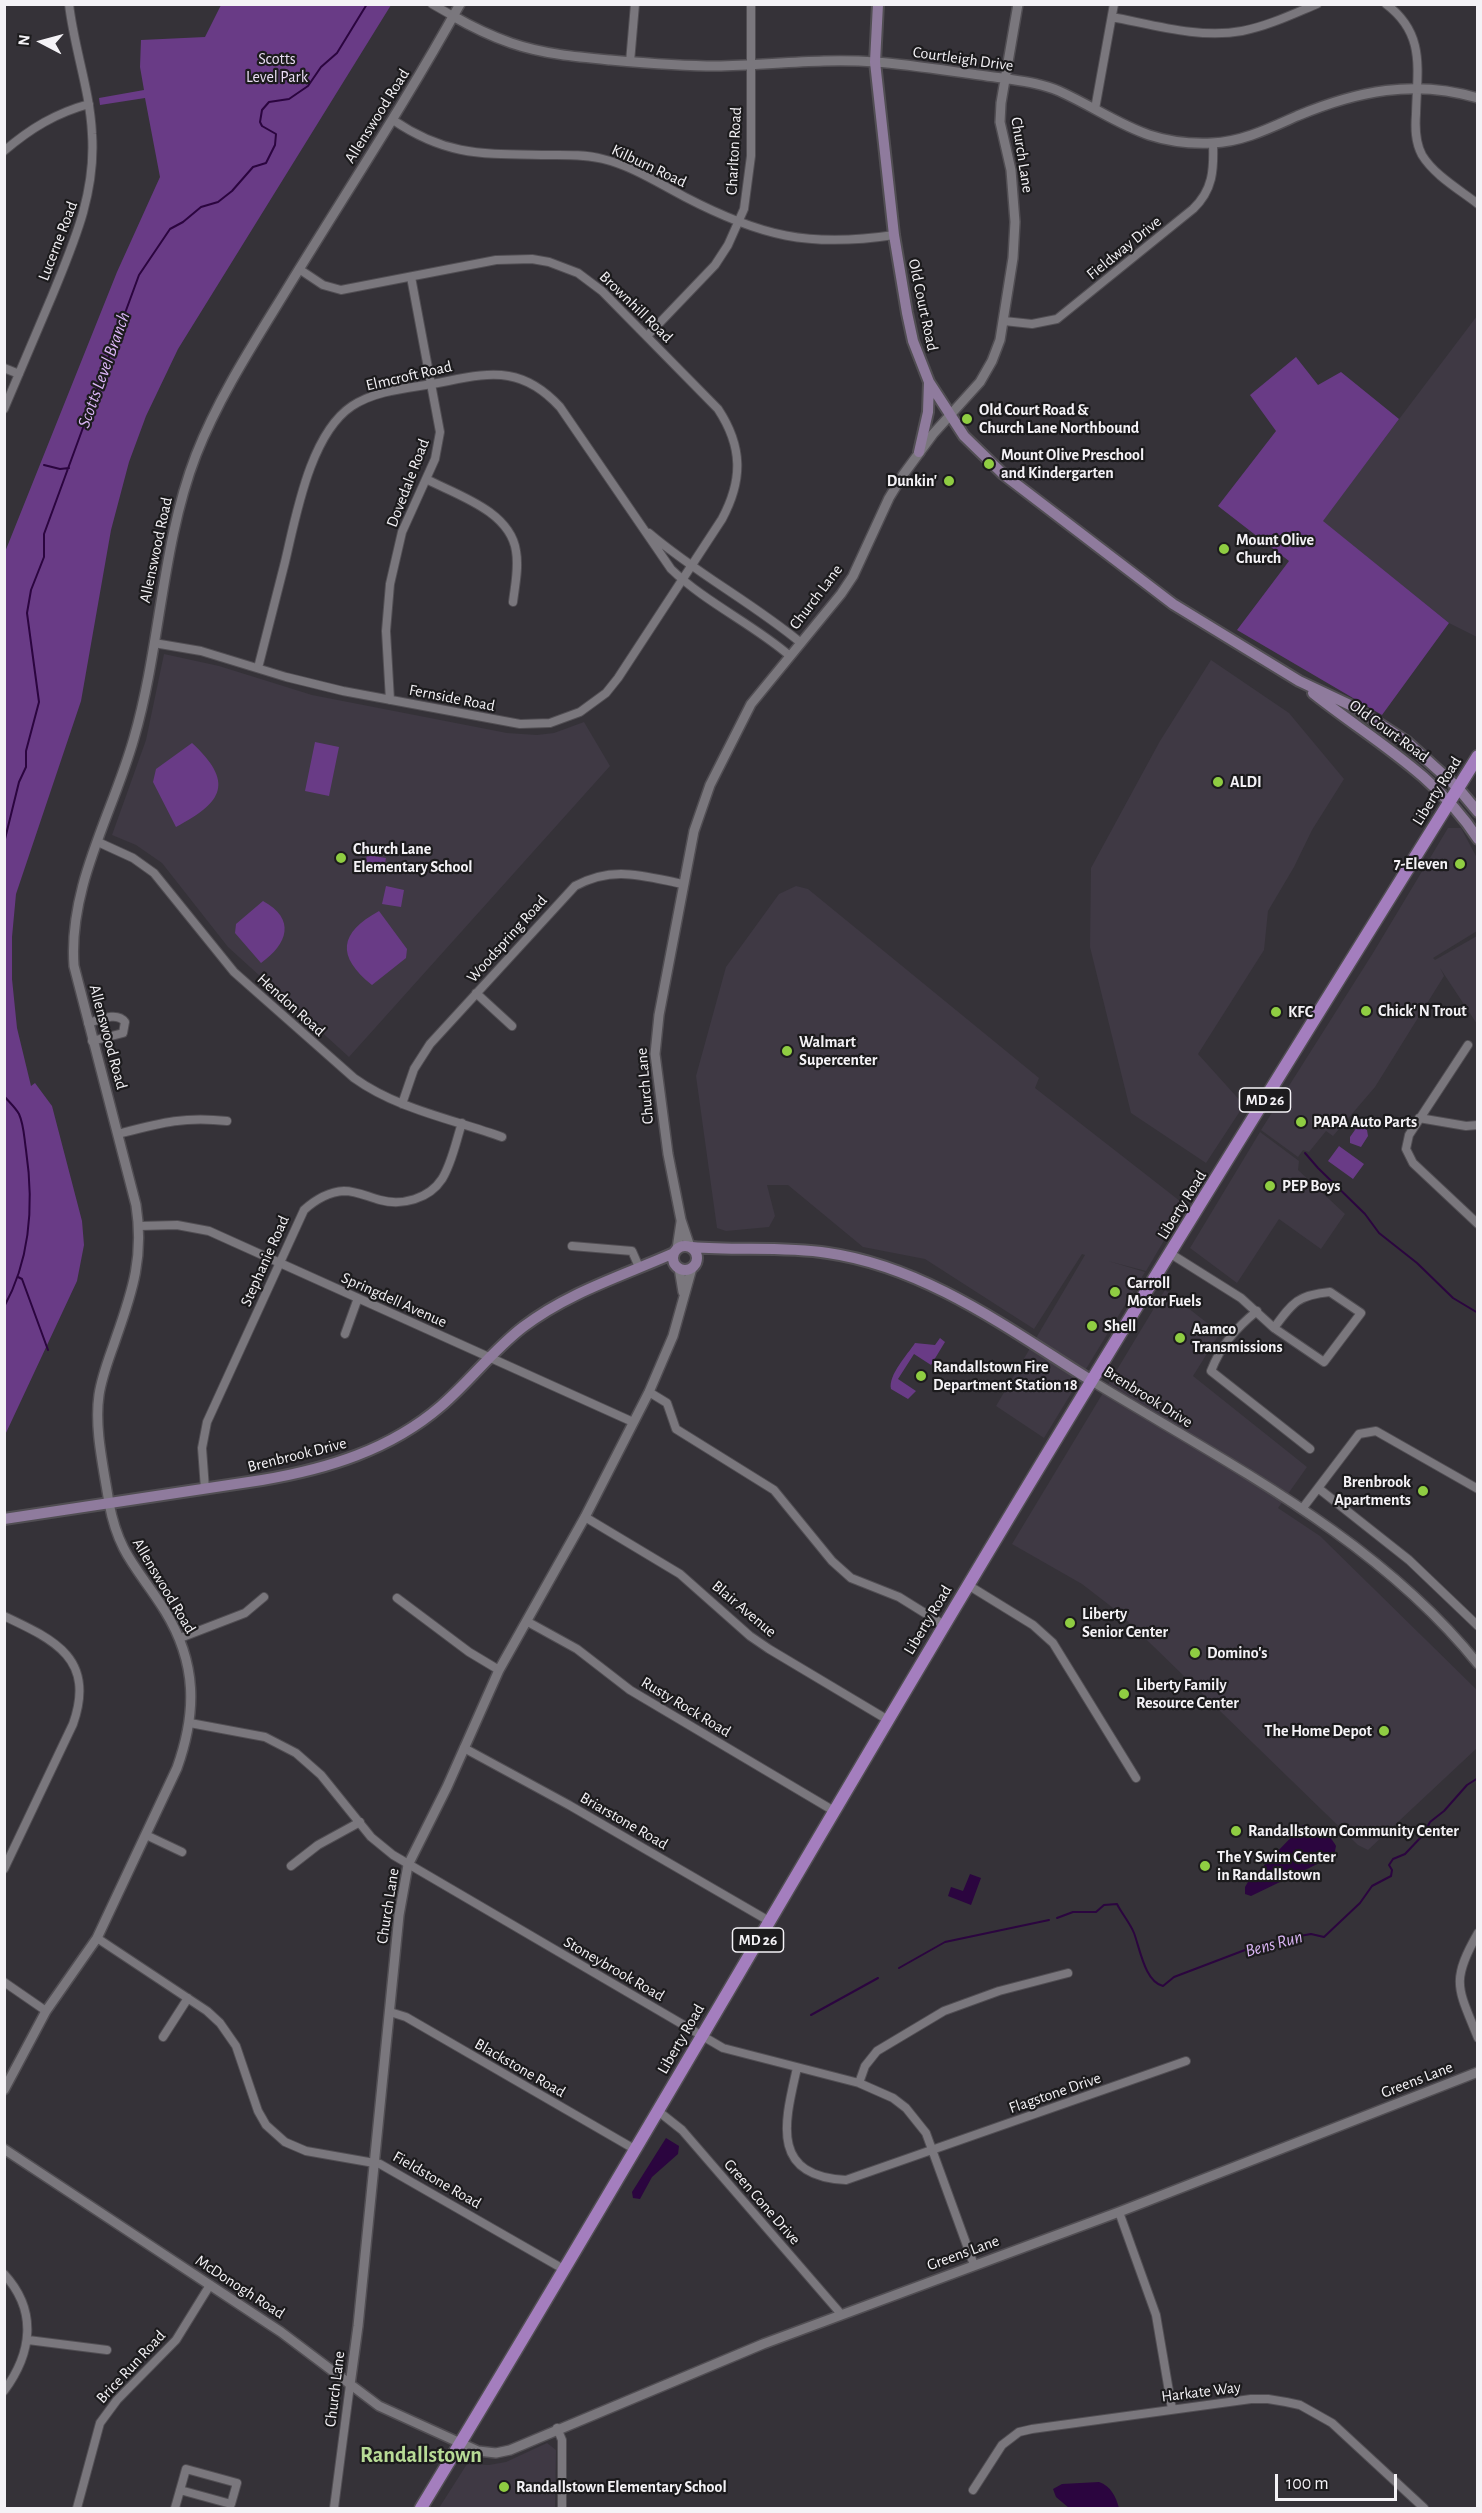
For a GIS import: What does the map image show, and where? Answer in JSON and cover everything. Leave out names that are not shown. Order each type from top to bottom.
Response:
[{"type":"main road","name":"Old Court Road","points":[[878,4],[875,62],[894,235],[911,334],[929,382],[949,415],[983,456],[1035,499],[1173,604],[1299,681],[1352,706],[1390,730],[1433,763],[1478,812]]},
{"type":"main road","points":[[919,452],[928,412],[929,382]]},
{"type":"main road","name":"Old Court Road","points":[[1299,681],[1345,718],[1395,751],[1420,772],[1449,802],[1478,839]]},
{"type":"main road","name":"Liberty Road","points":[[421,2508],[565,2270],[968,1585],[1478,756]]},
{"type":"main road","points":[[683,1246],[691,1247],[696,1253],[694,1264],[678,1267],[674,1260],[676,1251],[683,1246]]},
{"type":"main road","name":"Brenbrook Drive","points":[[691,1247],[720,1250],[769,1248],[811,1251],[849,1257],[894,1270],[950,1294],[1092,1381]]},
{"type":"main road","name":"Brenbrook Drive","points":[[694,1264],[720,1250]]},
{"type":"main road","name":"Brenbrook Drive","points":[[4,1519],[293,1475],[348,1460],[416,1425],[440,1407],[489,1357],[523,1327],[549,1309],[580,1291],[676,1251]]},
{"type":"main road","name":"Brenbrook Drive","points":[[643,1266],[678,1267]]},
{"type":"street","name":"Lucerne Road","points":[[4,409],[73,244],[88,197],[93,158],[89,104],[69,4]]},
{"type":"street","name":"Courtleigh Drive","points":[[432,4],[479,30],[540,52],[630,62],[717,66],[875,62],[1005,79],[1056,90],[1135,131],[1168,141],[1213,143],[1257,134],[1341,99],[1389,88],[1417,87],[1478,98]]},
{"type":"street","name":"Allenswood Road","points":[[4,2090],[46,2011],[97,1938],[177,1768],[190,1723],[191,1685],[180,1638],[164,1610],[122,1549],[109,1503],[99,1427],[99,1395],[134,1286],[140,1249],[139,1227],[118,1134],[87,1023],[74,966],[74,923],[77,902],[134,737],[154,643],[173,532],[196,456],[224,394],[393,120],[460,4]]},
{"type":"street","points":[[630,62],[635,4]]},
{"type":"street","name":"Charlton Road","points":[[647,336],[715,265],[739,223],[750,174],[751,4]]},
{"type":"street","name":"Church Lane","points":[[691,1247],[681,1220],[668,1154],[655,1054],[659,1015],[683,884],[701,806],[751,704],[826,614],[853,576],[889,498],[919,452],[980,382],[993,361],[1004,321],[1015,222],[1011,170],[1000,122],[1018,4]]},
{"type":"street","points":[[1095,109],[1114,4]]},
{"type":"street","points":[[1112,17],[1192,32],[1225,33],[1259,26],[1317,4]]},
{"type":"street","points":[[1386,4],[1405,21],[1416,45],[1415,129],[1421,154],[1434,170],[1478,204]]},
{"type":"street","points":[[4,150],[24,134],[55,115],[89,104]]},
{"type":"street","name":"Kilburn Road","points":[[393,120],[429,142],[465,152],[600,158],[635,172],[739,223],[786,237],[810,240],[859,240],[894,235]]},
{"type":"street","name":"Fieldway Drive","points":[[1004,321],[1032,324],[1057,319],[1192,209],[1201,201],[1211,184],[1214,163],[1213,143]]},
{"type":"street","name":"Brownhill Road","points":[[299,269],[323,285],[341,290],[496,260],[532,259],[549,262],[578,273],[590,281],[718,409],[732,432],[737,477],[734,492],[722,519],[682,579]]},
{"type":"street","name":"Dovedale Road","points":[[390,700],[386,631],[390,584],[402,532],[435,459],[440,432],[411,277]]},
{"type":"street","points":[[4,368],[19,374]]},
{"type":"street","name":"Elmcroft Road","points":[[258,668],[302,495],[314,460],[326,436],[341,416],[362,400],[376,395],[492,374],[515,376],[536,385],[560,407],[658,551],[682,579],[758,630],[790,656]]},
{"type":"street","points":[[426,479],[482,507],[492,514],[508,532],[516,551],[513,602]]},
{"type":"street","name":"Elmcroft Road","points":[[644,529],[691,565],[767,616],[801,643]]},
{"type":"street","name":"Fernside Road","points":[[154,643],[201,651],[314,684],[390,700],[534,725],[567,718],[593,704],[606,693],[682,579]]},
{"type":"street","name":"Hendon Road","points":[[98,842],[133,858],[154,873],[234,972],[369,1089],[402,1104],[502,1137]]},
{"type":"street","name":"Woodspring Road","points":[[402,1104],[408,1082],[420,1058],[562,898],[585,880],[599,875],[630,873],[683,884]]},
{"type":"street","points":[[476,993],[512,1026]]},
{"type":"street","points":[[87,1023],[116,1016],[125,1022],[123,1033],[92,1041]]},
{"type":"street","points":[[1468,1045],[1419,1118],[1406,1142],[1408,1156],[1478,1224]]},
{"type":"street","points":[[118,1134],[174,1119],[203,1118],[227,1121]]},
{"type":"street","points":[[1419,1118],[1466,1126],[1478,1125]]},
{"type":"street","name":"Stephanie Road","points":[[205,1489],[202,1448],[207,1422],[304,1210],[321,1197],[332,1193],[355,1192],[382,1200],[404,1202],[415,1199],[431,1190],[442,1178],[462,1123]]},
{"type":"street","name":"Church Lane","points":[[676,1251],[681,1220]]},
{"type":"street","name":"Springdell Avenue","points":[[139,1227],[160,1224],[200,1229],[280,1262],[633,1422]]},
{"type":"street","points":[[572,1246],[632,1251],[643,1266]]},
{"type":"street","points":[[1171,1254],[1257,1311],[1274,1328],[1324,1362],[1361,1313],[1330,1292],[1308,1294],[1290,1306],[1274,1328]]},
{"type":"street","name":"Church Lane","points":[[334,2508],[358,2326],[399,1915],[408,1865],[500,1670],[585,1517],[649,1392],[673,1336],[694,1264]]},
{"type":"street","name":"Church Lane","points":[[678,1267],[683,1296]]},
{"type":"street","points":[[345,1334],[358,1298]]},
{"type":"street","points":[[1257,1311],[1230,1336],[1218,1353],[1211,1371],[1310,1449]]},
{"type":"street","name":"Brenbrook Drive","points":[[1092,1381],[1302,1509],[1342,1536],[1400,1583],[1437,1618],[1478,1664]]},
{"type":"street","points":[[649,1392],[667,1403],[676,1429],[774,1490],[841,1570],[861,1583],[898,1597],[944,1625]]},
{"type":"street","points":[[1302,1509],[1359,1434],[1376,1431],[1478,1489]]},
{"type":"street","points":[[1318,1488],[1409,1560],[1478,1626]]},
{"type":"street","name":"Blair Avenue","points":[[585,1517],[680,1574],[750,1636],[769,1649],[888,1720]]},
{"type":"street","points":[[968,1585],[1033,1625],[1053,1643],[1136,1778]]},
{"type":"street","points":[[180,1638],[245,1613],[264,1597]]},
{"type":"street","points":[[397,1598],[469,1652],[500,1670]]},
{"type":"street","points":[[4,1617],[41,1634],[63,1650],[77,1674],[80,1699],[73,1724],[4,1869]]},
{"type":"street","name":"Rusty Rock Road","points":[[528,1622],[577,1648],[630,1690],[834,1811]]},
{"type":"street","name":"Stoneybrook Road","points":[[190,1723],[249,1733],[280,1743],[310,1763],[382,1847],[408,1865],[723,2048],[859,2083],[879,2090],[906,2108],[926,2133],[934,2150],[974,2265]]},
{"type":"street","name":"Briarstone Road","points":[[464,1748],[570,1805],[769,1921]]},
{"type":"street","points":[[291,1866],[318,1845],[360,1822]]},
{"type":"street","points":[[146,1835],[183,1852]]},
{"type":"street","points":[[1478,1933],[1464,1956],[1458,1979],[1461,1997],[1478,2038]]},
{"type":"street","name":"Fieldstone Road","points":[[97,1938],[207,2011],[228,2034],[242,2061],[258,2111],[274,2133],[285,2142],[306,2151],[380,2164],[565,2270]]},
{"type":"street","points":[[859,2083],[865,2066],[877,2051],[944,2011],[999,1991],[1068,1973]]},
{"type":"street","points":[[4,1982],[46,2011]]},
{"type":"street","points":[[163,2037],[188,1998]]},
{"type":"street","name":"Blackstone Road","points":[[390,2012],[406,2017],[636,2150]]},
{"type":"street","name":"Flagstone Drive","points":[[797,2068],[785,2119],[788,2146],[795,2158],[816,2175],[846,2180],[1185,2061]]},
{"type":"street","name":"Greens Lane","points":[[460,2444],[478,2451],[496,2453],[841,2314],[1119,2212],[1478,2072]]},
{"type":"street","name":"Green Cone Drive","points":[[658,2111],[682,2130],[841,2314]]},
{"type":"street","name":"McDonogh Road","points":[[4,2149],[299,2344],[379,2406],[460,2444]]},
{"type":"street","points":[[1119,2212],[1156,2314],[1172,2409]]},
{"type":"street","points":[[4,2274],[19,2294],[24,2307],[28,2340],[20,2367],[4,2391]]},
{"type":"street","name":"Brice Run Road","points":[[77,2508],[96,2435],[104,2417],[117,2400],[176,2340],[210,2285]]},
{"type":"street","points":[[28,2340],[107,2350]]},
{"type":"street","name":"Harkate Way","points":[[973,2490],[1002,2445],[1019,2432],[1172,2409],[1268,2399],[1300,2405],[1332,2423],[1424,2508]]},
{"type":"street","points":[[557,2428],[562,2440],[562,2508]]},
{"type":"street","points":[[175,2508],[180,2490],[186,2469],[237,2483],[231,2504],[180,2490]]},
{"type":"shaded area","points":[[1477,316],[1477,637],[1449,623],[1322,521]]},
{"type":"shaded area","name":"Church Lane Elementary School","points":[[164,654],[219,666],[312,695],[507,733],[537,735],[554,733],[584,722],[610,766],[349,1057],[228,947],[162,863],[136,845],[112,835],[146,740]]},
{"type":"shaded area","points":[[1211,660],[1289,713],[1344,779],[1312,830],[1294,867],[1268,911],[1264,950],[1198,1054],[1244,1105],[1206,1163],[1131,1113],[1090,947],[1091,868],[1160,741]]},
{"type":"shaded area","points":[[1448,828],[1461,828],[1477,858],[1477,931],[1433,958],[1435,960],[1477,936],[1477,1024],[1440,968],[1444,976],[1375,1087],[1333,1136],[1326,1131],[1309,1152],[1303,1150],[1298,1157],[1261,1130],[1373,953]]},
{"type":"shaded area","points":[[796,886],[808,889],[1039,1078],[1035,1088],[1185,1205],[1146,1271],[1108,1261],[1145,1272],[1044,1438],[996,1406],[1085,1255],[1082,1254],[1034,1329],[925,1259],[863,1247],[788,1185],[767,1185],[775,1216],[769,1227],[726,1231],[717,1228],[696,1076],[726,967],[779,894]]},
{"type":"shaded area","points":[[1260,1132],[1299,1161],[1298,1170],[1345,1214],[1321,1249],[1279,1219],[1237,1283],[1190,1248]]},
{"type":"shaded area","points":[[1165,1290],[1220,1333],[1193,1376],[1307,1467],[1278,1508],[1320,1536],[1477,1690],[1477,1748],[1368,1850],[1358,1845],[1117,1611],[1082,1584],[1012,1544]]},
{"type":"shaded area","points":[[1303,1825],[1318,1828],[1330,1838],[1336,1846],[1334,1856],[1251,1896],[1245,1894],[1248,1882]]},
{"type":"shaded area","points":[[970,1874],[981,1878],[971,1905],[948,1896],[951,1887],[963,1891]]},
{"type":"shaded area","points":[[666,2138],[679,2146],[678,2154],[652,2177],[640,2199],[633,2198],[632,2192]]},
{"type":"shaded area","name":"Randallstown Elementary School","points":[[547,2443],[556,2450],[555,2508],[439,2508],[467,2464],[489,2465],[506,2462]]},
{"type":"shaded area","points":[[1099,2482],[1112,2492],[1119,2508],[1069,2508],[1056,2497],[1053,2489],[1062,2484]]},
{"type":"green space","name":"Scotts Level Park","points":[[221,5],[391,5],[178,349],[146,416],[129,462],[111,530],[81,701],[16,894],[12,937],[12,979],[17,1028],[31,1086],[35,1083],[52,1106],[82,1221],[84,1245],[77,1281],[5,1435],[5,552],[117,272],[160,177],[145,98],[100,105],[99,98],[144,90],[140,67],[141,40],[205,37]]},
{"type":"green space","points":[[1296,357],[1318,385],[1341,372],[1399,419],[1323,521],[1449,623],[1382,715],[1237,630],[1289,561],[1218,506],[1276,431],[1250,395]]},
{"type":"green space","points":[[315,742],[339,747],[329,796],[305,791]]},
{"type":"green space","points":[[192,743],[214,769],[218,780],[218,790],[205,809],[176,827],[153,782],[156,769]]},
{"type":"green space","points":[[367,855],[386,858],[383,873],[364,869]]},
{"type":"green space","points":[[386,886],[404,890],[401,907],[382,904]]},
{"type":"green space","points":[[263,901],[280,916],[284,924],[284,932],[277,948],[261,963],[235,933],[236,924]]},
{"type":"green space","points":[[379,911],[407,949],[406,958],[372,985],[352,964],[347,945],[356,928]]},
{"type":"green space","points":[[1357,1127],[1367,1130],[1368,1136],[1361,1147],[1350,1143],[1350,1137]]},
{"type":"green space","points":[[1339,1146],[1364,1164],[1353,1179],[1328,1161]]},
{"type":"green space","points":[[940,1338],[945,1342],[931,1365],[914,1354],[898,1379],[916,1391],[908,1399],[891,1389],[895,1371],[915,1343],[935,1345]]},
{"type":"green space","points":[[418,2447],[424,2447],[428,2454],[424,2461],[418,2461],[414,2457],[414,2451]]},
{"type":"waterway","name":"Scotts Level Branch","points":[[4,843],[19,782],[26,767],[26,751],[39,702],[27,613],[31,590],[44,557],[44,534],[139,275],[170,229],[183,222],[201,207],[218,202],[232,191],[253,167],[266,163],[275,145],[276,134],[262,126],[260,122],[262,110],[269,102],[289,99],[308,86],[321,67],[337,53],[367,4]]},
{"type":"waterway","points":[[44,465],[60,469],[69,468]]},
{"type":"waterway","name":"Scotts Level Branch","points":[[4,1096],[17,1111],[22,1122],[30,1190],[25,1250],[20,1269],[4,1307]]},
{"type":"waterway","points":[[1305,1153],[1365,1214],[1379,1233],[1417,1263],[1453,1298],[1478,1313]]},
{"type":"waterway","points":[[18,1277],[22,1279],[48,1350]]},
{"type":"waterway","name":"Bens Run","points":[[1057,1918],[1073,1912],[1096,1912],[1104,1905],[1117,1904],[1134,1933],[1147,1972],[1163,1986],[1174,1977],[1266,1942],[1289,1941],[1294,1937],[1311,1934],[1324,1937],[1360,1903],[1372,1886],[1391,1876],[1392,1870],[1389,1865],[1393,1859],[1405,1854],[1423,1835],[1430,1822],[1444,1811],[1467,1785],[1478,1778]]},
{"type":"waterway","name":"Bens Run","points":[[899,1968],[945,1942],[1049,1920]]},
{"type":"waterway","name":"Bens Run","points":[[811,2015],[878,1978]]},
{"type":"place","name":"Old Court Road & Church Lane Northbound","points":[[967,419]]},
{"type":"place","name":"Mount Olive Preschool and Kindergarten","points":[[989,464]]},
{"type":"place","name":"Dunkin'","points":[[949,481]]},
{"type":"place","name":"Mount Olive Church","points":[[1224,549]]},
{"type":"place","name":"ALDI","points":[[1218,782]]},
{"type":"place","name":"Church Lane Elementary School","points":[[341,858]]},
{"type":"place","name":"7-Eleven","points":[[1460,864]]},
{"type":"place","name":"Chick' N Trout","points":[[1366,1011]]},
{"type":"place","name":"KFC","points":[[1276,1012]]},
{"type":"place","name":"Walmart Supercenter","points":[[787,1051]]},
{"type":"place","name":"PAPA Auto Parts","points":[[1301,1122]]},
{"type":"place","name":"PEP Boys","points":[[1270,1186]]},
{"type":"place","name":"Carroll Motor Fuels","points":[[1115,1292]]},
{"type":"place","name":"Shell","points":[[1092,1326]]},
{"type":"place","name":"Aamco Transmissions","points":[[1180,1338]]},
{"type":"place","name":"Randallstown Fire Department Station 18","points":[[921,1376]]},
{"type":"place","name":"Brenbrook Apartments","points":[[1423,1491]]},
{"type":"place","name":"Liberty Senior Center","points":[[1070,1623]]},
{"type":"place","name":"Domino's","points":[[1195,1653]]},
{"type":"place","name":"Liberty Family Resource Center","points":[[1124,1694]]},
{"type":"place","name":"The Home Depot","points":[[1384,1731]]},
{"type":"place","name":"Randallstown Community Center","points":[[1236,1831]]},
{"type":"place","name":"The Y Swim Center in Randallstown","points":[[1205,1866]]},
{"type":"place","name":"Randallstown Elementary School","points":[[504,2487]]},
{"type":"district","name":"Randallstown","points":[[421,2455]]}]
